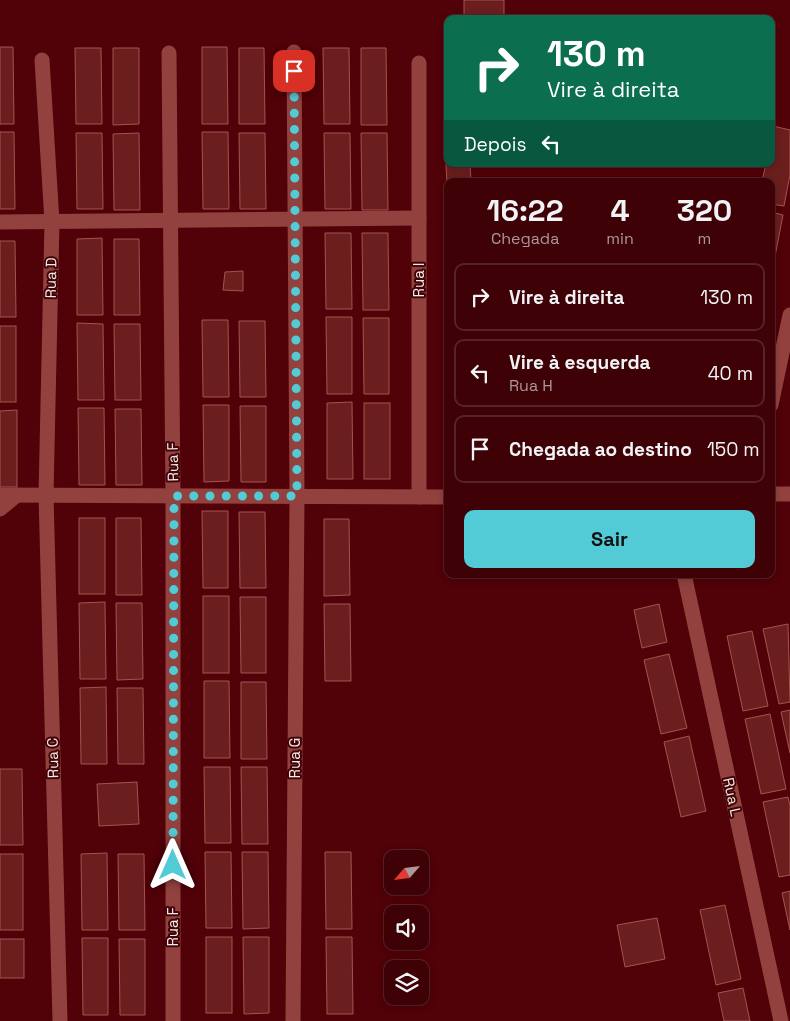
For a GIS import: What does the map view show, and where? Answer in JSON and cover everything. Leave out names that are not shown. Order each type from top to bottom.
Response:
[{"type":"street","name":"Rua G","points":[[293,1021],[297,496],[294,52]]},
{"type":"street","name":"Rua F","points":[[169,53],[174,496],[173,1021]]},
{"type":"street","name":"Rua D","points":[[42,60],[52,222],[46,495]]},
{"type":"street","name":"Rua I","points":[[419,63],[419,497]]},
{"type":"street","points":[[0,222],[295,221],[419,218]]},
{"type":"street","points":[[775,386],[790,315]]},
{"type":"street","points":[[775,494],[790,494]]},
{"type":"street","points":[[0,495],[444,497]]},
{"type":"street","points":[[0,509],[18,495]]},
{"type":"street","name":"Rua C","points":[[46,495],[60,1021]]},
{"type":"street","name":"Rua L","points":[[685,578],[781,1021]]},
{"type":"building","points":[[464,0],[504,0],[504,15],[464,15]]},
{"type":"building","points":[[0,47],[13,47],[14,124],[0,124]]},
{"type":"building","points":[[202,47],[227,47],[228,124],[202,124]]},
{"type":"building","points":[[75,48],[101,48],[102,124],[76,124]]},
{"type":"building","points":[[113,48],[139,48],[139,124],[113,125]]},
{"type":"building","points":[[239,48],[264,48],[265,124],[239,124]]},
{"type":"building","points":[[323,48],[349,48],[350,124],[324,124]]},
{"type":"building","points":[[361,48],[386,48],[387,125],[361,125]]},
{"type":"building","points":[[775,126],[790,130],[790,175],[784,206],[775,205],[775,178],[763,178],[765,167],[775,167]]},
{"type":"building","points":[[0,132],[14,132],[15,209],[0,209]]},
{"type":"building","points":[[202,132],[228,132],[229,209],[203,209]]},
{"type":"building","points":[[76,133],[102,133],[103,209],[77,209]]},
{"type":"building","points":[[139,133],[140,210],[114,210],[113,134]]},
{"type":"building","points":[[239,133],[265,133],[266,209],[240,209]]},
{"type":"building","points":[[324,133],[350,133],[351,209],[325,209]]},
{"type":"building","points":[[361,133],[387,133],[388,210],[362,210]]},
{"type":"building","points":[[446,167],[470,167],[471,178],[447,178]]},
{"type":"building","points":[[775,213],[783,215],[775,256]]},
{"type":"building","points":[[325,233],[351,233],[352,309],[326,309]]},
{"type":"building","points":[[362,233],[388,233],[389,310],[363,310]]},
{"type":"building","points":[[102,238],[103,315],[77,315],[77,239]]},
{"type":"building","points":[[114,239],[139,239],[140,315],[114,315]]},
{"type":"building","points":[[0,241],[15,241],[16,317],[0,317]]},
{"type":"building","points":[[243,271],[243,291],[223,290],[225,272]]},
{"type":"building","points":[[326,317],[352,317],[352,394],[327,394]]},
{"type":"building","points":[[363,318],[389,318],[389,394],[364,394]]},
{"type":"building","points":[[202,320],[228,320],[229,397],[203,397]]},
{"type":"building","points":[[239,321],[265,321],[266,397],[240,397]]},
{"type":"building","points":[[77,323],[103,324],[104,400],[78,400]]},
{"type":"building","points":[[114,324],[140,324],[141,400],[115,400]]},
{"type":"building","points":[[0,326],[16,326],[16,402],[0,402]]},
{"type":"building","points":[[352,402],[353,479],[327,479],[327,403]]},
{"type":"building","points":[[364,403],[390,403],[390,479],[364,479]]},
{"type":"building","points":[[203,405],[229,405],[229,481],[204,482]]},
{"type":"building","points":[[240,406],[266,406],[266,482],[241,482]]},
{"type":"building","points":[[78,408],[104,408],[105,485],[79,485]]},
{"type":"building","points":[[115,409],[141,409],[142,485],[116,485]]},
{"type":"building","points":[[17,410],[17,487],[0,487],[0,411]]},
{"type":"building","points":[[202,511],[228,511],[228,588],[203,588]]},
{"type":"building","points":[[239,512],[265,512],[266,588],[240,588]]},
{"type":"building","points":[[79,518],[105,518],[105,594],[79,594]]},
{"type":"building","points":[[116,518],[141,518],[142,595],[116,595]]},
{"type":"building","points":[[324,519],[349,519],[350,595],[324,596]]},
{"type":"building","points":[[203,596],[229,596],[229,673],[203,673]]},
{"type":"building","points":[[240,597],[266,597],[266,673],[241,673]]},
{"type":"building","points":[[105,602],[106,679],[80,679],[79,603]]},
{"type":"building","points":[[116,603],[142,603],[143,679],[117,680]]},
{"type":"building","points":[[324,604],[350,604],[351,681],[325,681]]},
{"type":"building","points":[[659,604],[667,642],[642,648],[634,610]]},
{"type":"building","points":[[788,624],[790,702],[779,704],[763,629]]},
{"type":"building","points":[[752,631],[768,706],[743,711],[727,636]]},
{"type":"building","points":[[669,654],[687,728],[661,734],[644,660]]},
{"type":"building","points":[[204,681],[229,681],[230,758],[204,758]]},
{"type":"building","points":[[241,682],[266,682],[267,759],[241,759]]},
{"type":"building","points":[[106,687],[107,764],[81,764],[80,688]]},
{"type":"building","points":[[117,688],[143,688],[144,764],[118,764]]},
{"type":"building","points":[[790,710],[790,753],[781,712]]},
{"type":"building","points":[[770,714],[786,789],[761,794],[745,719]]},
{"type":"building","points":[[689,736],[706,811],[681,817],[664,742]]},
{"type":"building","points":[[204,767],[230,767],[231,843],[205,843]]},
{"type":"building","points":[[241,767],[267,767],[268,844],[242,844]]},
{"type":"building","points":[[0,769],[22,769],[23,845],[0,845]]},
{"type":"building","points":[[137,782],[139,824],[99,826],[97,784]]},
{"type":"building","points":[[788,797],[790,806],[790,875],[779,877],[763,802]]},
{"type":"building","points":[[205,852],[231,852],[232,928],[206,928]]},
{"type":"building","points":[[242,852],[268,852],[269,928],[243,929]]},
{"type":"building","points":[[325,852],[351,852],[352,929],[326,929]]},
{"type":"building","points":[[107,853],[108,930],[82,930],[81,854]]},
{"type":"building","points":[[0,854],[23,854],[23,930],[0,930]]},
{"type":"building","points":[[118,854],[144,854],[145,930],[119,930]]},
{"type":"building","points":[[790,891],[790,930],[782,893]]},
{"type":"building","points":[[725,905],[741,979],[716,985],[700,910]]},
{"type":"building","points":[[657,918],[665,959],[625,967],[617,925]]},
{"type":"building","points":[[206,937],[232,937],[232,1013],[206,1013]]},
{"type":"building","points":[[243,937],[269,937],[269,1013],[244,1014]]},
{"type":"building","points":[[326,937],[352,937],[353,1014],[327,1014]]},
{"type":"building","points":[[82,938],[108,938],[108,1015],[83,1015]]},
{"type":"building","points":[[0,939],[24,939],[24,978],[0,978]]},
{"type":"building","points":[[119,939],[145,939],[145,1015],[120,1015]]},
{"type":"building","points":[[743,988],[750,1021],[724,1021],[718,993]]},
{"type":"route","points":[[173,865],[174,496],[297,496],[294,71]]}]
